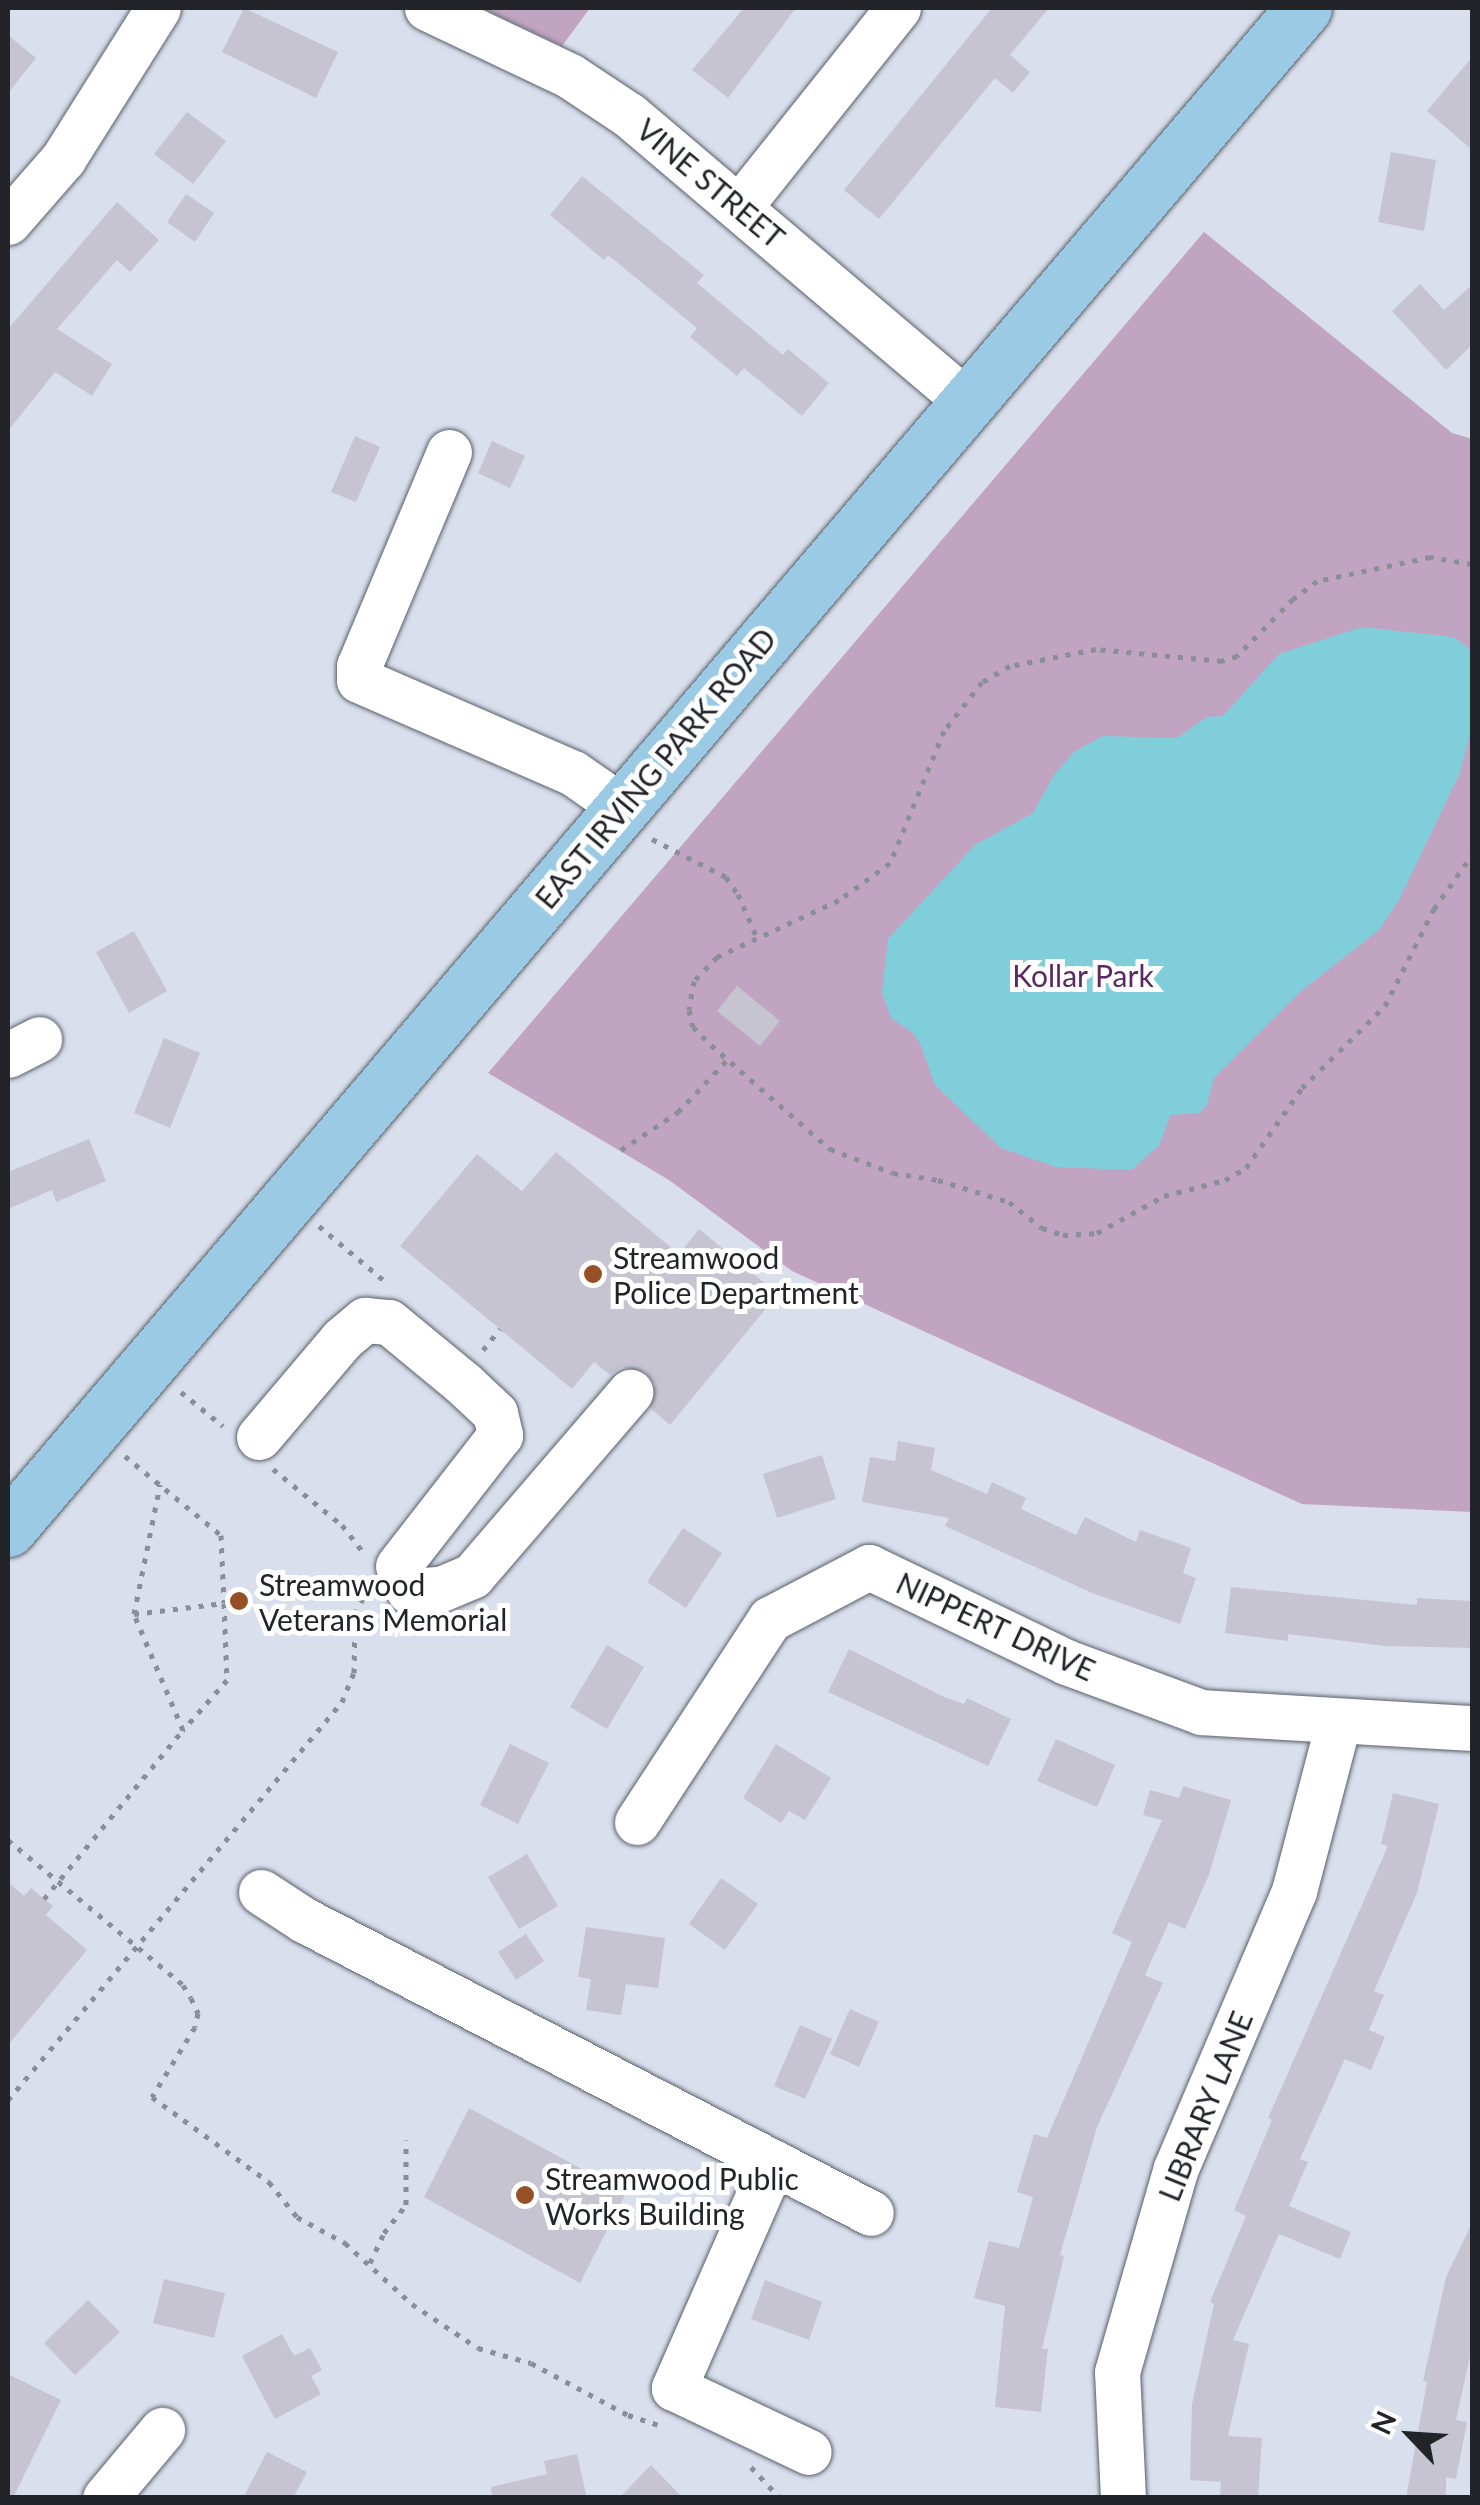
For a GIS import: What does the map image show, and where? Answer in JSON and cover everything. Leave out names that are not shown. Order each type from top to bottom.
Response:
[{"type":"main road","name":"EAST IRVING PARK ROAD","points":[[8,1529],[1304,8]]},
{"type":"street","points":[[8,222],[63,159],[158,8]]},
{"type":"street","name":"VINE STREET","points":[[427,8],[594,90],[740,206],[967,402]]},
{"type":"street","points":[[740,206],[898,8]]},
{"type":"street","points":[[449,452],[359,666],[359,680],[368,688],[573,773],[617,813]]},
{"type":"street","points":[[255,1446],[342,1339],[365,1320],[389,1322],[495,1413],[500,1435],[387,1574],[441,1589],[472,1576],[630,1392]]},
{"type":"street","name":"NIPPERT DRIVE","points":[[637,1822],[770,1620],[869,1567],[1066,1662],[1201,1712],[1472,1728]]},
{"type":"street","name":"LIBRARY LANE","points":[[1123,2498],[1116,2372],[1176,2168],[1294,1890],[1338,1723]]},
{"type":"street","points":[[261,1892],[304,1920],[870,2213]]},
{"type":"street","points":[[773,2162],[674,2388],[808,2452]]},
{"type":"street","points":[[105,2498],[162,2430]]},
{"type":"path","points":[[1472,564],[1430,558],[1318,581],[1293,599],[1238,656],[1222,660],[1096,649],[1010,666],[982,682],[944,731],[890,863],[839,900],[717,956],[694,981],[689,1010],[693,1027],[830,1149],[856,1162],[1010,1202],[1042,1228],[1063,1235],[1097,1232],[1164,1196],[1225,1180],[1246,1168],[1302,1088],[1385,1006],[1434,909],[1472,855]]},
{"type":"path","points":[[617,813],[726,877],[757,938]]},
{"type":"path","points":[[621,1150],[668,1120],[728,1059]]},
{"type":"path","points":[[8,2100],[342,1702],[354,1673],[355,1614],[387,1574],[342,1525],[255,1446],[147,1363]]},
{"type":"path","points":[[44,1899],[227,1680],[221,1536],[92,1429]]},
{"type":"path","points":[[160,1485],[134,1614],[184,1730]]},
{"type":"path","points":[[134,1614],[224,1603]]},
{"type":"path","points":[[8,1840],[183,1985],[198,2012],[195,2028],[152,2097],[269,2182],[297,2217],[370,2263],[412,2304],[478,2348],[530,2363],[628,2416],[664,2427]]},
{"type":"path","points":[[370,2263],[384,2232],[406,2204],[406,2140]]},
{"type":"path","points":[[740,2457],[780,2498]]},
{"type":"green space","points":[[482,8],[590,8],[562,46]]},
{"type":"green space","name":"Kollar Park","points":[[1204,232],[1452,433],[1472,439],[1472,1512],[1302,1504],[792,1271],[669,1180],[488,1073]]},
{"type":"water","points":[[1362,627],[1454,637],[1472,651],[1472,727],[1459,775],[1399,900],[1379,930],[1300,992],[1214,1078],[1207,1105],[1199,1113],[1170,1115],[1160,1144],[1132,1170],[1056,1167],[1001,1148],[935,1085],[920,1043],[912,1032],[891,1018],[882,993],[888,939],[975,845],[1033,813],[1054,775],[1074,752],[1103,736],[1177,738],[1207,717],[1223,716],[1279,654]]},
{"type":"building","points":[[244,8],[338,52],[316,98],[222,52]]},
{"type":"building","points":[[744,8],[796,8],[728,98],[692,70]]},
{"type":"building","points":[[992,8],[1049,8],[1010,55],[1030,72],[1013,93],[995,78],[879,219],[844,190]]},
{"type":"building","points":[[8,35],[36,58],[8,93]]},
{"type":"building","points":[[1472,57],[1472,150],[1427,111]]},
{"type":"building","points":[[187,112],[226,141],[193,184],[154,154]]},
{"type":"building","points":[[1391,152],[1436,160],[1424,231],[1378,222]]},
{"type":"building","points":[[582,176],[704,275],[697,283],[783,355],[788,349],[829,383],[802,416],[744,368],[737,376],[690,337],[697,328],[608,255],[604,260],[550,215]]},
{"type":"building","points":[[186,194],[214,213],[195,242],[167,222]]},
{"type":"building","points":[[117,202],[159,240],[130,272],[117,260],[57,329],[112,364],[92,396],[55,372],[8,431],[8,329]]},
{"type":"building","points":[[1420,284],[1444,310],[1472,285],[1472,345],[1446,370],[1392,311]]},
{"type":"building","points":[[355,436],[380,447],[356,502],[331,492]]},
{"type":"building","points":[[492,441],[525,456],[510,488],[478,473]]},
{"type":"building","points":[[134,931],[167,991],[129,1013],[96,952]]},
{"type":"building","points":[[737,986],[780,1021],[760,1046],[717,1011]]},
{"type":"building","points":[[164,1038],[200,1053],[170,1128],[134,1113]]},
{"type":"building","points":[[89,1139],[106,1181],[56,1202],[52,1190],[8,1209],[8,1172]]},
{"type":"building","name":"Streamwood Police Department","points":[[556,1152],[679,1254],[699,1229],[778,1294],[670,1425],[650,1408],[655,1384],[646,1372],[622,1367],[610,1375],[594,1362],[572,1389],[400,1246],[477,1154],[522,1191]]},
{"type":"building","points":[[898,1441],[935,1448],[931,1470],[987,1494],[992,1482],[1026,1498],[1021,1509],[1076,1535],[1085,1517],[1136,1542],[1140,1530],[1191,1548],[1183,1573],[1196,1578],[1180,1624],[1092,1593],[945,1526],[949,1518],[862,1502],[870,1457],[895,1461]]},
{"type":"building","points":[[822,1455],[836,1499],[777,1518],[763,1474]]},
{"type":"building","points":[[683,1528],[722,1553],[686,1608],[647,1582]]},
{"type":"building","points":[[1231,1587],[1417,1605],[1417,1598],[1472,1601],[1472,1648],[1385,1646],[1288,1634],[1288,1641],[1225,1633]]},
{"type":"building","points":[[607,1645],[644,1667],[607,1729],[570,1707]]},
{"type":"building","points":[[849,1649],[944,1697],[964,1704],[967,1698],[1011,1719],[988,1766],[828,1692]]},
{"type":"building","points":[[1056,1739],[1115,1765],[1097,1807],[1037,1781]]},
{"type":"building","points":[[510,1744],[549,1763],[518,1824],[480,1805]]},
{"type":"building","points":[[776,1744],[831,1778],[805,1820],[789,1811],[781,1823],[743,1798]]},
{"type":"building","points":[[1183,1786],[1231,1800],[1209,1875],[1185,1929],[1169,1922],[1145,1975],[1163,1983],[1097,2127],[1060,2255],[1064,2256],[1042,2349],[1048,2349],[1041,2412],[995,2407],[1005,2306],[974,2298],[989,2241],[1019,2248],[1033,2197],[1017,2192],[1034,2134],[1047,2138],[1132,1942],[1112,1933],[1162,1820],[1143,1815],[1150,1790],[1179,1798]]},
{"type":"building","points":[[1393,1793],[1439,1804],[1417,1893],[1374,1991],[1384,1995],[1369,2030],[1385,2037],[1371,2070],[1345,2059],[1300,2159],[1308,2162],[1289,2206],[1351,2232],[1340,2259],[1279,2234],[1233,2340],[1249,2344],[1228,2436],[1262,2438],[1258,2498],[1220,2498],[1221,2482],[1190,2480],[1192,2404],[1214,2304],[1210,2302],[1246,2216],[1234,2210],[1272,2120],[1268,2118],[1388,1846],[1381,1844]]},
{"type":"building","points":[[527,1854],[558,1906],[519,1929],[488,1877]]},
{"type":"building","points":[[721,1878],[758,1904],[725,1950],[689,1924]]},
{"type":"building","points":[[8,1882],[24,1896],[31,1888],[53,1906],[46,1915],[87,1950],[8,2045]]},
{"type":"building","points":[[586,1927],[665,1938],[658,1988],[626,1984],[621,2015],[586,2010],[591,1979],[578,1977]]},
{"type":"building","points":[[526,1934],[544,1961],[516,1980],[498,1952]]},
{"type":"building","points":[[850,2009],[879,2022],[859,2067],[830,2054]]},
{"type":"building","points":[[800,2025],[832,2039],[805,2099],[774,2086]]},
{"type":"building","name":"Streamwood Public Works Building","points":[[469,2108],[626,2193],[580,2283],[424,2197]]},
{"type":"building","points":[[1472,2223],[1472,2347],[1456,2420],[1467,2422],[1456,2479],[1446,2477],[1446,2498],[1406,2498],[1427,2382],[1423,2381],[1446,2277]]},
{"type":"building","points":[[164,2279],[225,2293],[214,2338],[153,2323]]},
{"type":"building","points":[[765,2280],[822,2302],[809,2340],[751,2319]]},
{"type":"building","points":[[88,2300],[120,2332],[75,2375],[44,2343]]},
{"type":"building","points":[[282,2334],[294,2356],[310,2348],[322,2370],[311,2376],[321,2394],[275,2419],[242,2356]]},
{"type":"building","points":[[8,2374],[61,2400],[13,2498],[8,2498]]},
{"type":"building","points":[[267,2452],[307,2472],[293,2498],[243,2498]]},
{"type":"building","points":[[577,2454],[587,2498],[492,2498],[491,2487],[547,2474],[544,2461]]},
{"type":"building","points":[[651,2465],[683,2498],[619,2498]]},
{"type":"place","name":"Streamwood Police Department","points":[[593,1274]]},
{"type":"place","name":"Streamwood Veterans Memorial","points":[[239,1601]]},
{"type":"place","name":"Streamwood Public Works Building","points":[[525,2195]]}]
